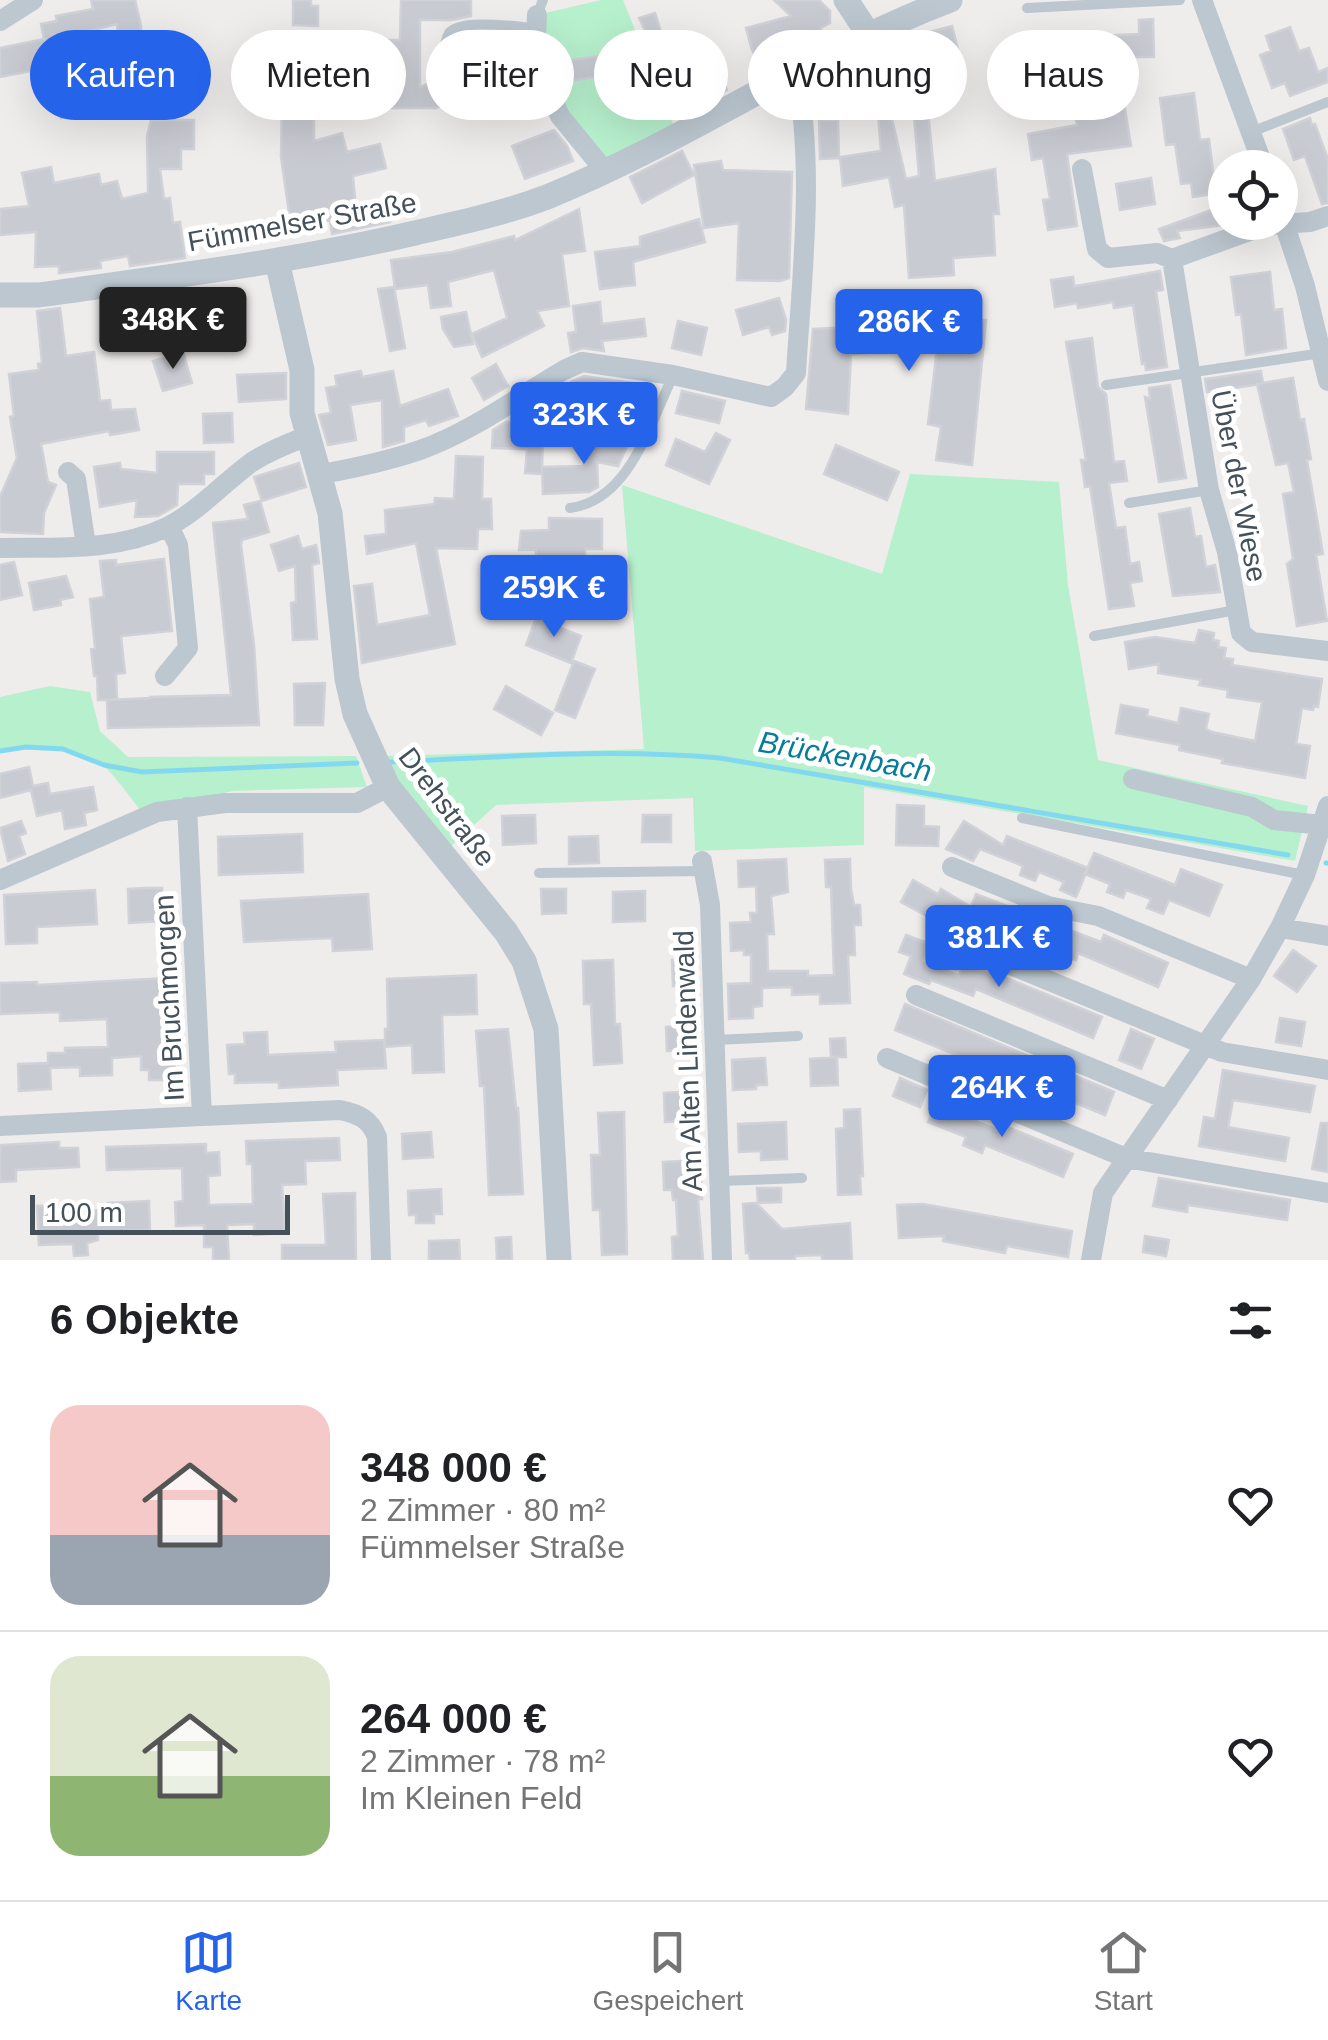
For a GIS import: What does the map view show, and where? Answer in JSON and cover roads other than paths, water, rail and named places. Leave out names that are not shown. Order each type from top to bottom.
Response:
[{"type":"street","points":[[0,21],[34,0]]},
{"type":"street","points":[[846,0],[866,30]]},
{"type":"street","name":"Fümmelser Straße","points":[[881,30],[950,0]]},
{"type":"street","points":[[1202,0],[1258,150]]},
{"type":"street","points":[[539,14],[536,59],[560,116],[605,171]]},
{"type":"street","name":"Fümmelser Straße","points":[[0,295],[40,294],[277,261],[468,221],[544,198],[605,171],[748,95]]},
{"type":"street","points":[[322,474],[423,449],[582,362],[673,375],[771,397],[785,387],[796,372],[806,205],[802,120]]},
{"type":"street","points":[[1082,169],[1097,249],[1108,258],[1157,253],[1172,260],[1226,240]]},
{"type":"street","points":[[1298,220],[1310,222],[1328,216]]},
{"type":"street","points":[[1290,240],[1306,286],[1328,380]]},
{"type":"street","name":"Über der Wiese","points":[[1172,260],[1195,372],[1209,490],[1226,552],[1241,633],[1252,642],[1328,652]]},
{"type":"street","name":"Drehstraße","points":[[277,261],[302,370],[302,413],[330,513],[354,714],[388,787],[506,932],[524,961],[536,994],[546,1030],[559,1260]]},
{"type":"street","points":[[0,548],[124,542],[169,526],[254,461],[308,436]]},
{"type":"street","points":[[68,472],[76,479],[86,546]]},
{"type":"street","points":[[165,676],[188,648],[178,545],[169,526]]},
{"type":"street","points":[[1092,1260],[1103,1193],[1251,979],[1305,875],[1325,816],[1274,820],[1252,806],[1133,779]]},
{"type":"street","points":[[0,880],[157,812],[225,803],[357,802],[388,787]]},
{"type":"street","name":"Im Bruchmorgen","points":[[187,807],[202,1116],[340,1110],[358,1113],[372,1125],[377,1138],[381,1260]]},
{"type":"street","name":"Am Alten Lindenwald","points":[[703,866],[710,905],[722,1260]]},
{"type":"street","points":[[952,867],[1048,906],[1098,916],[1251,979]]},
{"type":"street","points":[[1280,928],[1328,936]]},
{"type":"street","points":[[943,937],[1222,1052],[1328,1070]]},
{"type":"street","points":[[916,995],[1168,1100]]},
{"type":"street","points":[[887,1058],[1126,1158],[1328,1193]]},
{"type":"street","points":[[0,1126],[202,1116]]},
{"type":"lane","points":[[1026,8],[1180,0]]},
{"type":"lane","points":[[453,30],[539,14]]},
{"type":"lane","points":[[1251,132],[1328,102]]},
{"type":"lane","points":[[1106,385],[1322,353]]},
{"type":"lane","points":[[570,508],[582,506],[618,484],[673,375]]},
{"type":"lane","points":[[1129,503],[1209,490]]},
{"type":"lane","points":[[1094,636],[1236,610]]},
{"type":"lane","points":[[1022,818],[1305,875]]},
{"type":"lane","points":[[539,873],[703,866]]},
{"type":"lane","points":[[715,1040],[798,1036]]},
{"type":"lane","points":[[720,1181],[802,1178]]},
{"type":"waterway","name":"Brückenbach","points":[[0,751],[26,747],[63,749],[104,765],[142,772],[357,763]]},
{"type":"waterway","name":"Brückenbach","points":[[390,762],[596,754],[720,758],[1288,855]]}]
